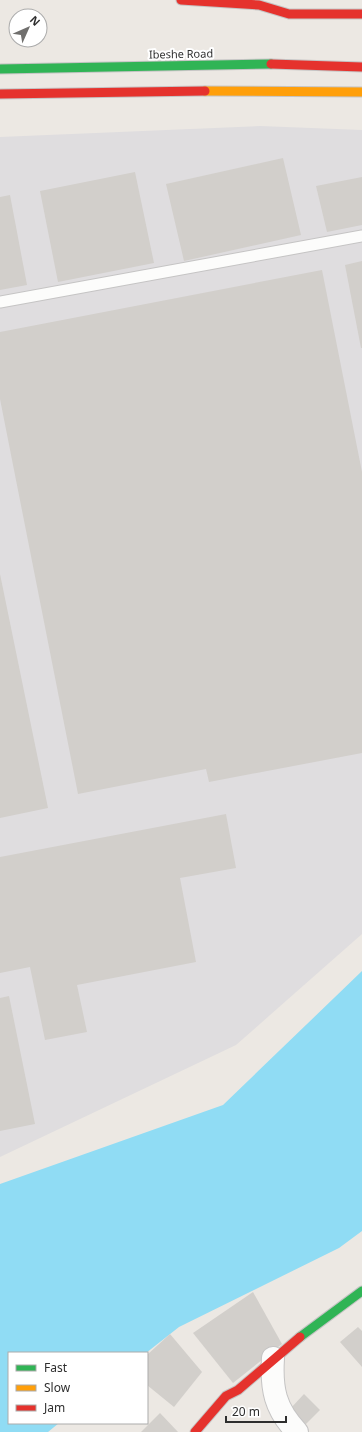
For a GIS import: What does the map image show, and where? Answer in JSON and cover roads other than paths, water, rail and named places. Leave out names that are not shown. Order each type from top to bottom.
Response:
[{"type":"main road","points":[[181,0],[259,5],[289,14],[362,14]]},
{"type":"main road","name":"Ibeshe Road","points":[[0,69],[261,64],[362,67]]},
{"type":"main road","points":[[0,94],[256,90],[362,92]]},
{"type":"main road","points":[[195,1432],[226,1396],[238,1390],[273,1358],[362,1291]]},
{"type":"street","points":[[273,1358],[271,1380],[276,1403],[288,1424],[297,1432]]},
{"type":"lane","points":[[0,302],[362,236]]},
{"type":"water","points":[[362,971],[362,1231],[339,1248],[179,1327],[147,1352],[8,1352],[8,1424],[58,1424],[48,1432],[0,1432],[0,1184],[223,1105]]}]
